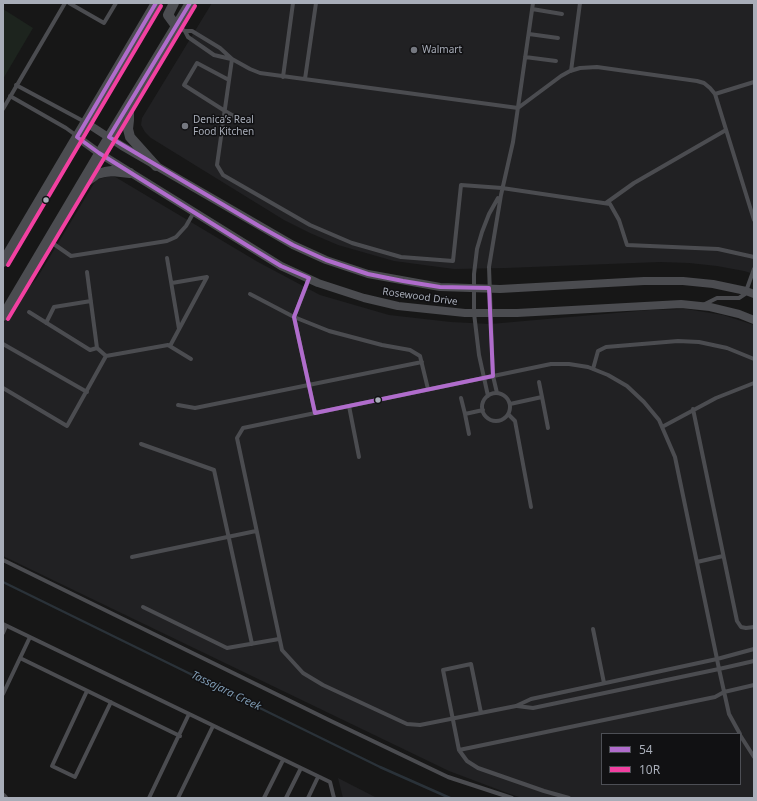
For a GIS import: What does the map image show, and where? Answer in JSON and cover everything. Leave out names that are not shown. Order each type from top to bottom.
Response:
[{"type":"street","points":[[3,262],[156,3]]},
{"type":"street","points":[[174,3],[168,15],[176,26]]},
{"type":"street","points":[[3,316],[190,3]]},
{"type":"street","points":[[129,104],[128,129],[130,137],[156,166]]},
{"type":"street","name":"Rosewood Drive","points":[[85,122],[156,166],[293,245],[326,260],[368,274],[440,287],[506,289],[644,281],[683,281],[713,284],[750,292]]},
{"type":"street","name":"Rosewood Drive","points":[[77,136],[99,153],[281,266],[318,283],[357,296],[398,306],[474,313],[517,313],[681,304],[700,306],[739,314],[754,320]]},
{"type":"street","points":[[80,186],[97,174],[112,171],[130,172]]},
{"type":"lane","points":[[3,109],[65,3]]},
{"type":"lane","points":[[69,3],[104,23],[116,3]]},
{"type":"lane","points":[[283,76],[293,3]]},
{"type":"lane","points":[[305,80],[316,3]]},
{"type":"lane","points":[[497,393],[493,376],[489,267],[502,188],[511,155],[533,3]]},
{"type":"lane","points":[[571,71],[580,3]]},
{"type":"lane","points":[[532,9],[562,14]]},
{"type":"lane","points":[[176,26],[185,31],[192,31],[198,34],[220,48],[232,59],[250,69],[271,75],[518,108],[561,76],[580,68],[597,67],[704,83],[715,94],[754,220]]},
{"type":"lane","points":[[185,31],[188,37],[214,54],[222,58],[232,59]]},
{"type":"lane","points":[[529,34],[558,38]]},
{"type":"lane","points":[[525,57],[556,61]]},
{"type":"lane","points":[[232,59],[217,166],[223,174],[310,225],[352,243],[401,257],[453,261],[461,185],[502,188],[610,204],[619,220],[627,245],[718,249],[754,257]]},
{"type":"lane","points":[[229,80],[197,63],[184,85],[244,122]]},
{"type":"lane","points":[[715,94],[754,82]]},
{"type":"lane","points":[[16,85],[85,122]]},
{"type":"lane","points":[[10,96],[66,128],[77,136]]},
{"type":"lane","points":[[606,203],[634,183],[726,130]]},
{"type":"lane","points":[[488,396],[478,355],[474,313],[474,274],[477,249],[482,232],[489,214],[501,195]]},
{"type":"lane","points":[[48,240],[71,256],[167,241],[176,237],[186,226],[194,212]]},
{"type":"lane","points":[[167,258],[179,330]]},
{"type":"lane","points":[[700,306],[717,298],[739,298],[750,292],[754,269]]},
{"type":"lane","points":[[87,272],[97,348],[106,356]]},
{"type":"lane","points":[[170,346],[207,277],[172,283]]},
{"type":"lane","points":[[309,278],[294,317],[315,413]]},
{"type":"lane","points":[[250,294],[294,317],[329,331],[382,345],[410,350],[420,356],[428,389]]},
{"type":"lane","points":[[46,322],[54,308],[91,301]]},
{"type":"lane","points":[[29,312],[90,350],[97,348]]},
{"type":"lane","points":[[593,369],[598,351],[606,346],[678,340],[700,342],[727,348],[754,359]]},
{"type":"lane","points":[[3,344],[86,392]]},
{"type":"lane","points":[[106,356],[168,345],[191,359]]},
{"type":"lane","points":[[3,388],[67,426],[106,356]]},
{"type":"lane","points":[[178,405],[195,408],[422,362]]},
{"type":"lane","points":[[739,733],[729,714],[716,659],[675,457],[659,420],[644,402],[627,386],[593,369],[569,364],[551,364],[243,428],[237,438],[282,650],[303,673],[323,685],[407,724],[420,725],[516,706],[531,699],[716,659],[754,649]]},
{"type":"lane","points":[[539,382],[548,428]]},
{"type":"lane","points":[[662,427],[693,409],[732,391],[754,383]]},
{"type":"lane","points":[[497,393],[507,398],[510,404],[510,409],[508,414],[501,420],[496,421],[490,420],[486,417],[483,410],[483,402],[488,396],[497,393]]},
{"type":"lane","points":[[510,404],[542,397]]},
{"type":"lane","points":[[461,398],[469,434]]},
{"type":"lane","points":[[349,406],[359,457]]},
{"type":"lane","points":[[693,409],[737,621],[741,627],[754,628]]},
{"type":"lane","points":[[465,414],[483,410]]},
{"type":"lane","points":[[508,414],[514,422],[531,507]]},
{"type":"lane","points":[[141,444],[214,470],[252,644]]},
{"type":"lane","points":[[132,557],[256,531]]},
{"type":"lane","points":[[697,562],[723,556]]},
{"type":"lane","points":[[3,560],[448,777],[512,798]]},
{"type":"lane","points":[[143,607],[227,648],[279,639]]},
{"type":"lane","points":[[3,633],[5,625],[330,782],[334,798]]},
{"type":"lane","points":[[593,629],[604,683]]},
{"type":"lane","points":[[3,694],[30,637]]},
{"type":"lane","points":[[20,658],[180,736]]},
{"type":"lane","points":[[516,706],[533,708],[754,661]]},
{"type":"lane","points":[[481,713],[471,664],[443,670],[459,750],[467,761],[478,768],[569,798]]},
{"type":"lane","points":[[459,750],[715,697],[724,692],[754,685]]},
{"type":"lane","points":[[87,691],[52,766],[75,777],[111,702]]},
{"type":"lane","points":[[149,798],[180,736],[189,714]]},
{"type":"lane","points":[[178,798],[213,726]]},
{"type":"lane","points":[[741,736],[754,757]]},
{"type":"lane","points":[[264,798],[283,760]]},
{"type":"lane","points":[[286,798],[301,768]]},
{"type":"lane","points":[[308,798],[318,777]]},
{"type":"shaded area","points":[[212,3],[754,3],[754,274],[717,266],[660,262],[454,269],[394,261],[338,245],[284,220],[151,138],[141,125],[142,118]]},
{"type":"shaded area","points":[[3,9],[33,28],[3,79]]},
{"type":"shaded area","points":[[112,175],[258,262],[320,295],[389,315],[451,322],[490,324],[650,310],[686,309],[723,315],[754,325],[754,798],[522,798],[449,771],[3,556],[3,324],[23,294],[37,278],[96,180]]},
{"type":"shaded area","points":[[338,778],[377,798],[343,798]]},
{"type":"waterway","name":"Tassajara Creek","points":[[3,582],[380,767],[450,798]]},
{"type":"transit line","name":"54","points":[[156,3],[77,137],[99,153],[248,246],[281,266],[309,278],[294,317],[315,413],[493,376],[489,288],[440,287],[403,281],[368,274],[326,260],[293,245],[259,226],[109,137],[190,3]]},
{"type":"transit line","name":"10R","points":[[8,265],[161,6]]},
{"type":"transit line","name":"10R","points":[[8,319],[195,6]]},
{"type":"place","name":"Walmart","points":[[414,50]]},
{"type":"place","name":"Denica’s Real Food Kitchen","points":[[185,126]]}]
